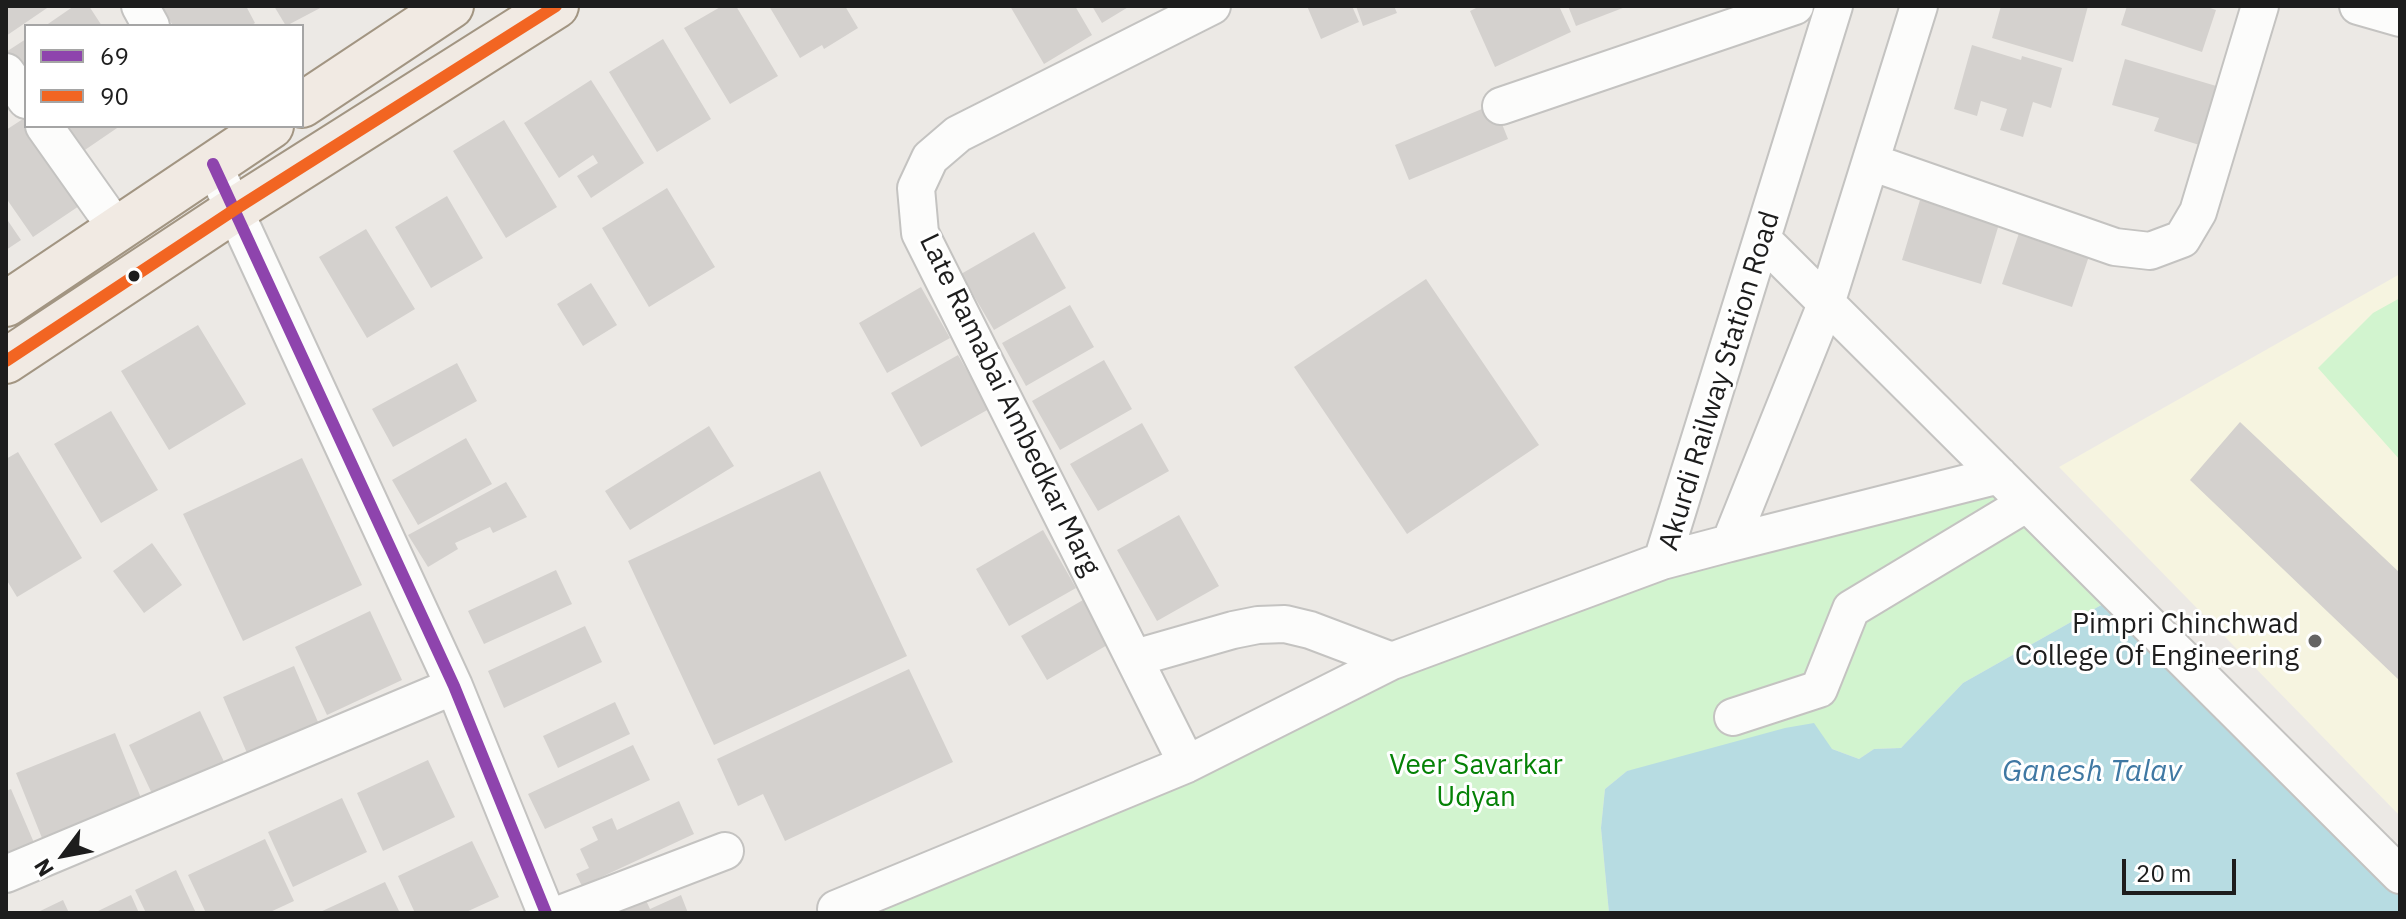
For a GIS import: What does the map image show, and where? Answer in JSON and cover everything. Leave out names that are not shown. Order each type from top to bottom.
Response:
[{"type":"main road","points":[[304,104],[451,6]]},
{"type":"main road","points":[[6,361],[549,8]]},
{"type":"main road","points":[[6,304],[268,128]]},
{"type":"street","points":[[140,6],[150,24]]},
{"type":"street","name":"Late Ramabai Ambedkar Marg","points":[[1187,764],[920,233],[916,188],[930,158],[958,134],[1212,6]]},
{"type":"street","points":[[1501,106],[1795,6]]},
{"type":"street","name":"Akurdi Railway Station Road","points":[[1662,561],[1834,6]]},
{"type":"street","name":"Akurdi Railway Station Road","points":[[1662,561],[1730,543],[1826,304],[1919,6]]},
{"type":"street","points":[[1871,162],[2115,247],[2150,251],[2182,239],[2198,212],[2260,6]]},
{"type":"street","points":[[2358,6],[2400,18]]},
{"type":"street","points":[[6,72],[24,97]]},
{"type":"street","points":[[45,128],[117,229]]},
{"type":"street","points":[[213,164],[454,686],[546,913]]},
{"type":"street","points":[[1763,240],[2027,503],[2395,860]]},
{"type":"street","points":[[1730,543],[1999,475]]},
{"type":"street","points":[[1733,717],[1819,689],[1851,609],[2027,503]]},
{"type":"street","points":[[836,909],[1187,764],[1392,661],[1662,561]]},
{"type":"street","points":[[1135,658],[1233,630],[1285,624],[1310,630],[1392,661]]},
{"type":"street","points":[[6,874],[454,686]]},
{"type":"street","points":[[563,913],[725,851]]},
{"type":"shaded area","name":"Pimpri Chinchwad College Of Engineering","points":[[2400,274],[2400,816],[2059,467]]},
{"type":"green space","points":[[2400,298],[2400,460],[2318,368],[2373,313]]},
{"type":"green space","name":"Veer Savarkar Udyan","points":[[2001,478],[2119,595],[1963,683],[1901,748],[1874,749],[1859,759],[1832,749],[1627,771],[1605,789],[1601,828],[1609,913],[873,913],[1400,673],[1668,562]]},
{"type":"water","name":"Ganesh Talav","points":[[2119,595],[2400,881],[2400,913],[1609,913],[1601,828],[1605,789],[1627,771],[1814,723],[1832,749],[1859,759],[1874,749],[1901,748],[1963,683]]},
{"type":"building","points":[[6,6],[50,6],[6,36]]},
{"type":"building","points":[[74,6],[89,6],[101,24],[48,24]]},
{"type":"building","points":[[162,6],[246,6],[255,23],[253,24],[172,24]]},
{"type":"building","points":[[274,6],[324,6],[290,24],[285,24]]},
{"type":"building","points":[[722,6],[736,6],[778,76],[730,104],[684,28]]},
{"type":"building","points":[[769,6],[845,6],[858,28],[824,49],[822,45],[800,58]]},
{"type":"building","points":[[1010,6],[1075,6],[1092,35],[1044,64]]},
{"type":"building","points":[[1092,6],[1130,6],[1102,23]]},
{"type":"building","points":[[1307,6],[1352,6],[1359,22],[1321,39]]},
{"type":"building","points":[[1356,6],[1394,6],[1397,13],[1363,26]]},
{"type":"building","points":[[1480,6],[1559,6],[1571,32],[1495,67],[1470,11]]},
{"type":"building","points":[[1568,6],[1628,6],[1576,26]]},
{"type":"building","points":[[2001,6],[2088,6],[2073,62],[1992,38]]},
{"type":"building","points":[[2127,6],[2204,6],[2216,10],[2202,52],[2121,25]]},
{"type":"building","points":[[663,39],[711,119],[657,152],[609,72]]},
{"type":"building","points":[[24,40],[24,88],[6,61],[6,52]]},
{"type":"building","points":[[1972,45],[2021,60],[2022,56],[2062,68],[2051,108],[2033,102],[2023,137],[2000,130],[2007,109],[1981,101],[1977,116],[1954,109]]},
{"type":"building","points":[[2125,59],[2223,88],[2206,147],[2154,131],[2159,118],[2112,105]]},
{"type":"building","points":[[591,80],[644,163],[591,198],[577,176],[598,163],[593,155],[559,178],[524,123]]},
{"type":"building","points":[[1494,104],[1508,139],[1409,180],[1395,145]]},
{"type":"building","points":[[24,118],[24,128],[39,128],[88,200],[33,237],[6,198],[6,130]]},
{"type":"building","points":[[504,120],[557,207],[506,238],[453,151]]},
{"type":"building","points":[[57,128],[117,128],[76,156]]},
{"type":"building","points":[[667,188],[715,267],[649,307],[602,228]]},
{"type":"building","points":[[447,196],[483,258],[431,288],[395,227]]},
{"type":"building","points":[[1920,200],[1999,224],[1981,284],[1902,260]]},
{"type":"building","points":[[6,218],[21,240],[6,250]]},
{"type":"building","points":[[366,229],[415,309],[367,338],[319,257]]},
{"type":"building","points":[[2020,230],[2090,253],[2072,307],[2002,284]]},
{"type":"building","points":[[1034,232],[1066,288],[994,330],[961,274]]},
{"type":"building","points":[[1426,279],[1539,445],[1407,534],[1294,367]]},
{"type":"building","points":[[591,283],[617,325],[583,346],[557,304]]},
{"type":"building","points":[[921,287],[950,338],[887,373],[859,323]]},
{"type":"building","points":[[1070,305],[1094,347],[1026,386],[1002,343]]},
{"type":"building","points":[[198,325],[246,404],[169,450],[121,371]]},
{"type":"building","points":[[958,355],[989,409],[921,447],[891,393]]},
{"type":"building","points":[[1104,360],[1132,409],[1060,450],[1032,401]]},
{"type":"building","points":[[457,363],[477,401],[393,447],[372,409]]},
{"type":"building","points":[[111,411],[158,490],[101,523],[54,444]]},
{"type":"building","points":[[2240,422],[2400,573],[2400,681],[2190,480]]},
{"type":"building","points":[[1142,423],[1169,471],[1098,511],[1070,464]]},
{"type":"building","points":[[709,426],[734,466],[630,530],[605,491]]},
{"type":"building","points":[[466,438],[492,484],[418,525],[392,480]]},
{"type":"building","points":[[18,452],[82,558],[17,597],[6,579],[6,459]]},
{"type":"building","points":[[302,458],[362,585],[243,641],[183,514]]},
{"type":"building","points":[[820,471],[907,656],[714,745],[628,561]]},
{"type":"building","points":[[506,482],[527,517],[493,533],[490,527],[455,543],[458,549],[428,567],[408,535]]},
{"type":"building","points":[[1179,515],[1219,586],[1157,621],[1117,550]]},
{"type":"building","points":[[1043,530],[1076,588],[1009,626],[976,569]]},
{"type":"building","points":[[152,543],[182,585],[144,613],[113,571]]},
{"type":"building","points":[[556,570],[572,604],[484,644],[468,611]]},
{"type":"building","points":[[1083,600],[1109,644],[1047,680],[1021,636]]},
{"type":"building","points":[[370,611],[402,680],[327,715],[295,647]]},
{"type":"building","points":[[585,626],[602,662],[504,708],[488,671]]},
{"type":"building","points":[[294,666],[318,722],[247,753],[223,697]]},
{"type":"building","points":[[909,669],[953,762],[785,841],[763,794],[738,806],[717,759]]},
{"type":"building","points":[[615,702],[630,734],[558,768],[543,736]]},
{"type":"building","points":[[200,711],[227,768],[156,802],[129,745]]},
{"type":"building","points":[[115,733],[141,798],[42,838],[16,773]]},
{"type":"building","points":[[633,745],[650,780],[545,829],[528,794]]},
{"type":"building","points":[[428,760],[455,817],[383,851],[357,793]]},
{"type":"building","points":[[11,789],[35,845],[6,856],[6,791]]},
{"type":"building","points":[[342,798],[367,852],[293,887],[268,832]]},
{"type":"building","points":[[679,801],[694,834],[582,886],[576,874],[589,868],[580,849],[598,840],[592,827],[612,818],[617,830]]},
{"type":"building","points":[[265,839],[294,901],[268,913],[206,913],[188,875]]},
{"type":"building","points":[[472,841],[499,897],[464,913],[415,913],[398,876]]},
{"type":"building","points":[[176,870],[196,913],[146,913],[135,890]]},
{"type":"building","points":[[385,882],[400,913],[318,913]]},
{"type":"building","points":[[643,894],[650,909],[681,895],[688,913],[622,913],[618,905]]},
{"type":"building","points":[[131,895],[139,913],[94,913]]},
{"type":"building","points":[[63,900],[69,913],[36,913]]},
{"type":"transit line","name":"90","points":[[6,361],[234,210],[556,6]]},
{"type":"transit line","name":"69","points":[[213,164],[454,686],[546,913]]},
{"type":"place","name":"Pimpri Chinchwad College Of Engineering","points":[[2315,641]]}]
